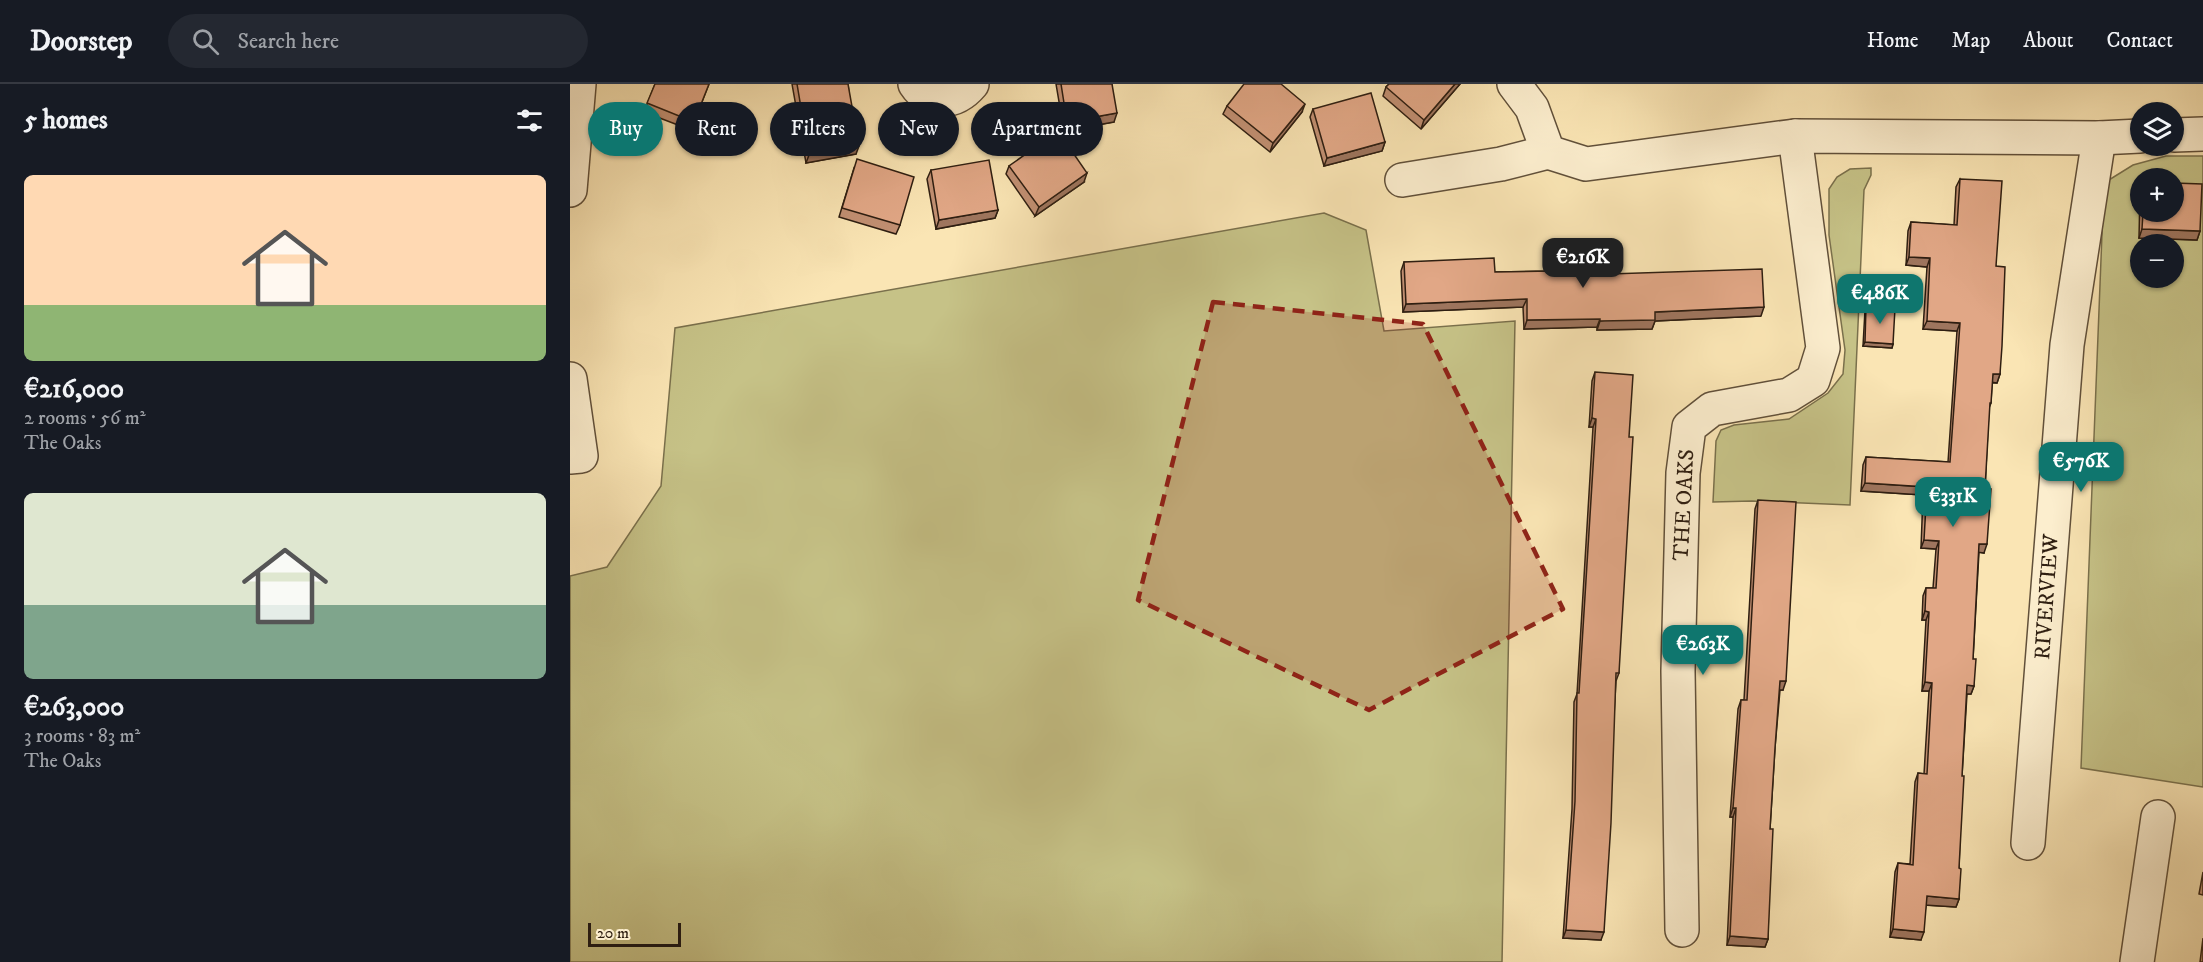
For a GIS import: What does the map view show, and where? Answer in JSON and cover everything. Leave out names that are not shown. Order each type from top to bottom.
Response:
[{"type":"street","points":[[570,190],[579,84]]},
{"type":"street","points":[[915,84],[925,95],[945,100],[956,98],[972,84]]},
{"type":"street","points":[[1514,84],[1532,108],[1548,152]]},
{"type":"street","points":[[2184,135],[2203,134]]},
{"type":"street","points":[[1402,180],[1501,165],[1548,152],[1586,164],[1795,136],[2130,136]]},
{"type":"street","name":"THE OAKS","points":[[1682,930],[1678,671],[1683,473],[1689,427],[1712,410],[1789,395],[1813,380],[1823,348],[1795,136]]},
{"type":"street","name":"RIVERVIEW","points":[[2028,843],[2067,345],[2099,138]]},
{"type":"street","points":[[570,379],[581,456],[570,457]]},
{"type":"street","points":[[2137,962],[2158,817]]},
{"type":"highlighted area","points":[[1213,302],[1423,324],[1563,609],[1369,710],[1138,600]]},
{"type":"shaded area","points":[[2166,156],[2203,156],[2203,787],[2081,768],[2104,183],[2133,165]]},
{"type":"shaded area","points":[[1871,168],[1871,175],[1864,190],[1850,505],[1752,501],[1713,502],[1716,441],[1721,430],[1734,425],[1789,419],[1828,393],[1843,374],[1845,350],[1829,235],[1829,189],[1837,177],[1850,169]]},
{"type":"shaded area","points":[[1324,213],[1366,230],[1384,331],[1515,321],[1502,962],[570,962],[570,576],[607,567],[661,486],[675,328]]},
{"type":"building","points":[[655,84],[709,84],[702,102],[675,102],[675,114],[663,109],[663,102],[647,102]]},
{"type":"building","points":[[797,84],[848,84],[851,102],[800,102]]},
{"type":"building","points":[[1061,84],[1112,84],[1117,113],[1103,116],[1103,102],[1064,102]]},
{"type":"building","points":[[1244,84],[1281,84],[1305,104],[1273,143],[1227,106]]},
{"type":"building","points":[[1389,84],[1455,84],[1424,120],[1386,87]]},
{"type":"building","points":[[1371,93],[1385,142],[1327,158],[1313,109]]},
{"type":"building","points":[[1023,156],[1075,156],[1087,173],[1039,207],[1009,166]]},
{"type":"building","points":[[857,159],[914,177],[900,225],[842,208]]},
{"type":"building","points":[[989,160],[998,210],[939,220],[931,170]]},
{"type":"building","points":[[1960,179],[2002,181],[1996,266],[2005,267],[2002,346],[2000,374],[1993,374],[1990,403],[1985,488],[1991,489],[1987,544],[1979,544],[1973,659],[1976,659],[1974,686],[1967,685],[1959,899],[1927,896],[1924,932],[1893,929],[1898,863],[1913,865],[1918,773],[1927,774],[1932,683],[1925,682],[1929,612],[1925,611],[1926,588],[1936,588],[1939,541],[1924,540],[1927,487],[1865,483],[1866,457],[1950,462],[1960,323],[1927,321],[1930,258],[1909,257],[1911,222],[1957,225]]},
{"type":"building","points":[[2184,183],[2202,184],[2200,231],[2142,229],[2142,222],[2184,222]]},
{"type":"building","points":[[1579,250],[1579,275],[1762,269],[1764,307],[1655,312],[1655,320],[1600,321],[1600,319],[1527,320],[1527,299],[1406,304],[1404,262],[1494,258],[1495,272],[1552,271],[1551,251]]},
{"type":"building","points":[[1866,306],[1895,308],[1893,344],[1865,342]]},
{"type":"building","points":[[1595,372],[1633,375],[1629,437],[1633,437],[1619,673],[1616,673],[1611,823],[1604,932],[1566,930],[1575,801],[1577,693],[1579,693],[1596,419],[1592,418]]},
{"type":"building","points":[[1758,500],[1796,502],[1786,681],[1780,681],[1775,748],[1770,829],[1773,829],[1768,939],[1730,936],[1736,808],[1733,808],[1741,700],[1747,700]]}]
